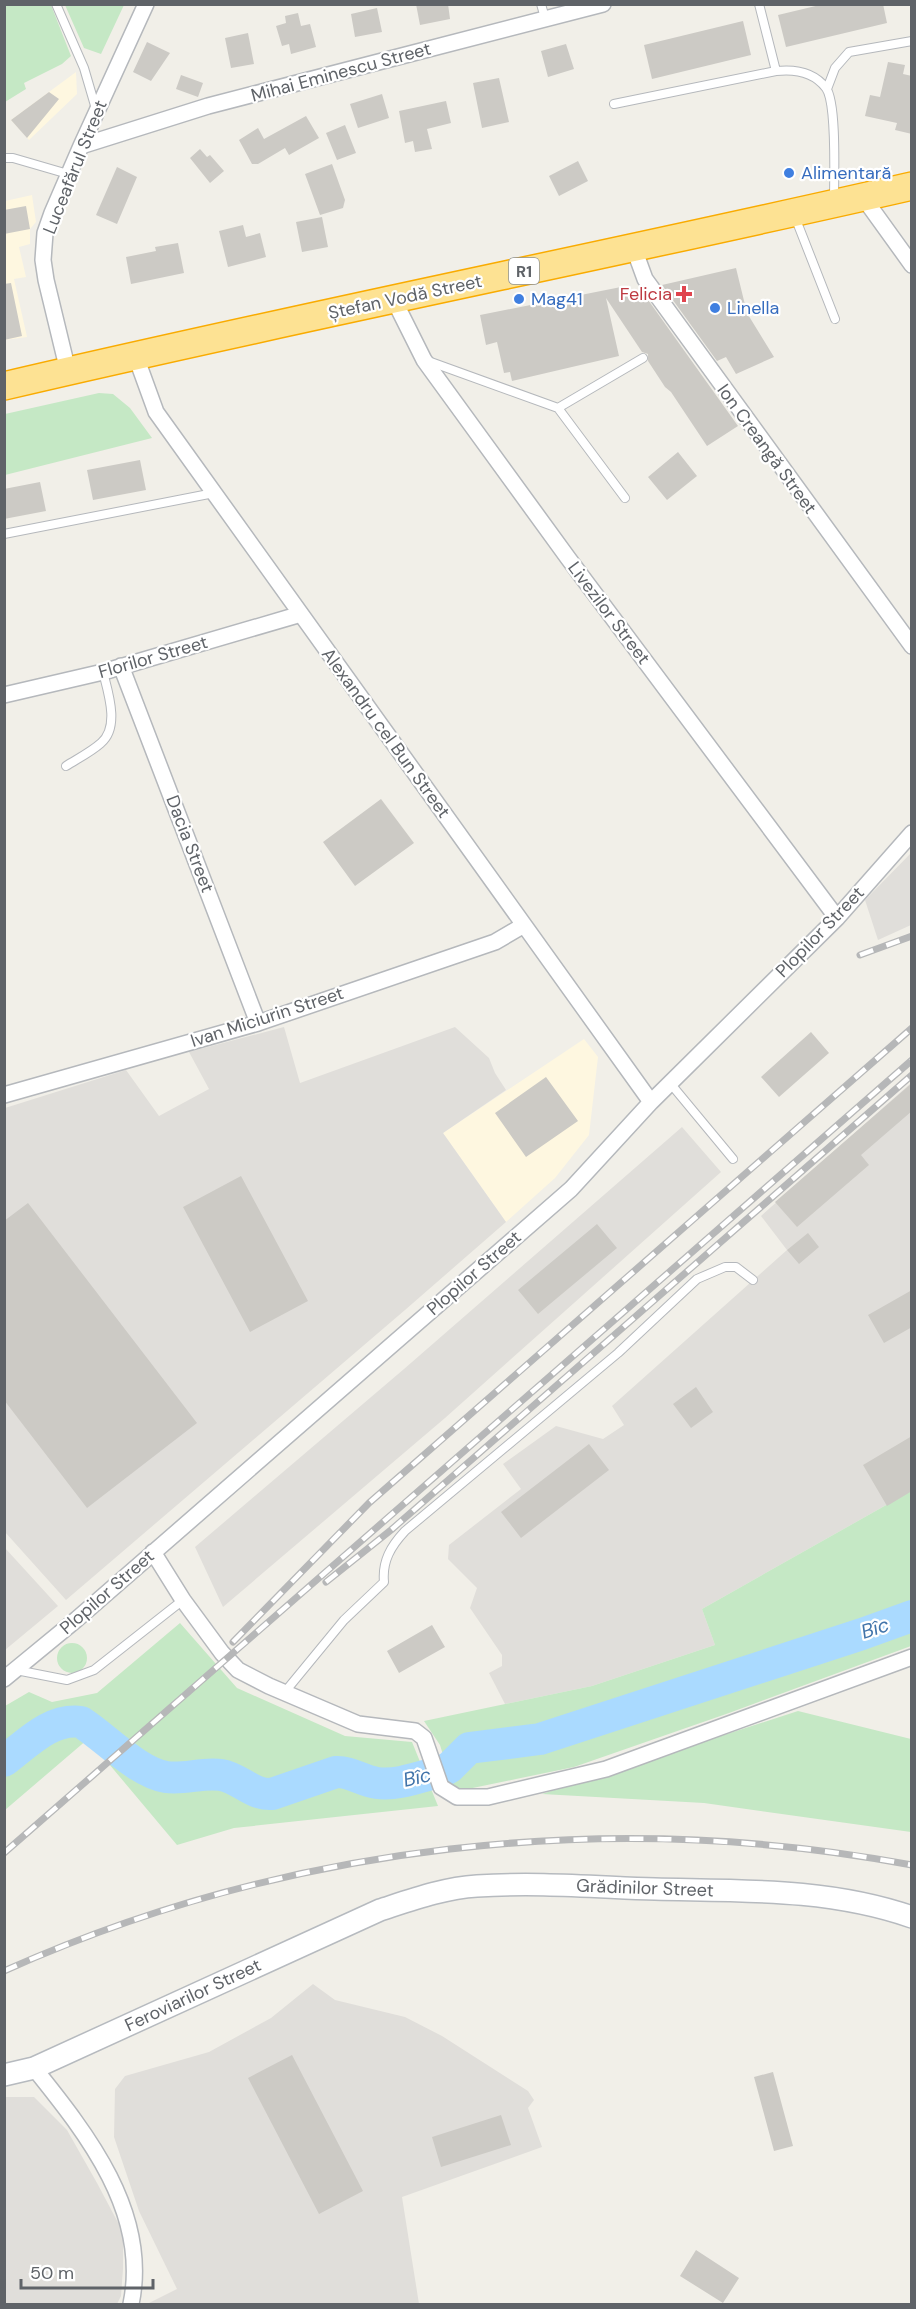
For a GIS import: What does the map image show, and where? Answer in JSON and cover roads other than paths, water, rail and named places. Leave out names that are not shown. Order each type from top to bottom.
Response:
[{"type":"highway","name":"Ștefan Vodă Street","points":[[4,386],[254,328],[394,300],[912,186]]},
{"type":"street","name":"Luceafărul Street","points":[[68,371],[43,260],[45,233],[81,146],[146,4]]},
{"type":"street","name":"Mihai Eminescu Street","points":[[81,146],[208,106],[543,11],[603,4]]},
{"type":"street","points":[[863,197],[912,265]]},
{"type":"street","name":"Ion Creangă Street","points":[[633,246],[645,279],[912,646]]},
{"type":"street","name":"Livezilor Street","points":[[394,300],[424,360],[575,568],[837,918]]},
{"type":"street","name":"Alexandru cel Bun Street","points":[[136,357],[156,412],[651,1102]]},
{"type":"street","name":"Florilor Street","points":[[4,695],[103,672],[301,614]]},
{"type":"street","name":"Dacia Street","points":[[122,666],[258,1023]]},
{"type":"street","name":"Plopilor Street","points":[[10,1674],[571,1189],[651,1102],[837,918],[912,833]]},
{"type":"street","name":"Ivan Miciurin Street","points":[[4,1095],[258,1023],[495,942],[524,925]]},
{"type":"street","points":[[153,1552],[183,1600],[227,1660],[247,1676],[358,1724],[415,1731],[424,1738],[441,1787],[457,1797],[488,1797],[606,1769],[912,1657]]},
{"type":"street","name":"Grădinilor Street","points":[[380,1910],[423,1896],[475,1886],[545,1885],[783,1893],[862,1902],[912,1917]]},
{"type":"street","name":"Feroviarilor Street","points":[[4,2075],[34,2068],[380,1910]]},
{"type":"street","points":[[34,2068],[83,2130],[115,2187],[129,2228],[134,2252],[135,2288],[131,2304]]},
{"type":"lane","points":[[56,4],[84,68],[97,110]]},
{"type":"lane","points":[[759,4],[776,71]]},
{"type":"lane","points":[[834,203],[832,111],[827,89],[836,68],[849,52],[912,41]]},
{"type":"lane","points":[[614,104],[791,69],[812,76],[827,89]]},
{"type":"lane","points":[[4,158],[13,158],[69,174]]},
{"type":"lane","points":[[793,212],[802,240],[835,319]]},
{"type":"lane","points":[[558,408],[643,358]]},
{"type":"lane","points":[[424,360],[558,408],[625,498]]},
{"type":"lane","points":[[4,534],[214,493]]},
{"type":"lane","points":[[66,766],[103,742],[108,733],[111,722],[109,697],[103,672]]},
{"type":"lane","points":[[670,1083],[734,1159]]},
{"type":"lane","points":[[284,1693],[344,1620],[384,1582],[383,1570],[386,1557],[394,1543],[405,1531],[618,1353],[697,1279],[725,1267],[736,1267],[753,1280]]},
{"type":"lane","points":[[10,1674],[67,1680],[94,1670],[183,1600]]},
{"type":"waterway","name":"Bîc","points":[[4,1761],[49,1728],[59,1724],[81,1722],[133,1762],[144,1769],[166,1777],[221,1775],[265,1794],[272,1794],[336,1772],[377,1783],[402,1782],[443,1771],[469,1748],[540,1739],[912,1616]]},
{"type":"railway","points":[[860,955],[912,936]]},
{"type":"railway","points":[[233,1642],[369,1503],[912,1028]]},
{"type":"railway","points":[[4,1853],[912,1060]]},
{"type":"railway","points":[[326,1582],[391,1530],[912,1075]]},
{"type":"railway","points":[[4,1971],[112,1928],[223,1893],[336,1867],[450,1849],[566,1840],[682,1840],[797,1848],[912,1865]]},
{"type":"place","name":"Alimentară","points":[[789,173]]},
{"type":"place","name":"Felicia","points":[[684,294]]},
{"type":"place","name":"Mag41","points":[[519,299]]},
{"type":"place","name":"Linella","points":[[715,308]]}]
